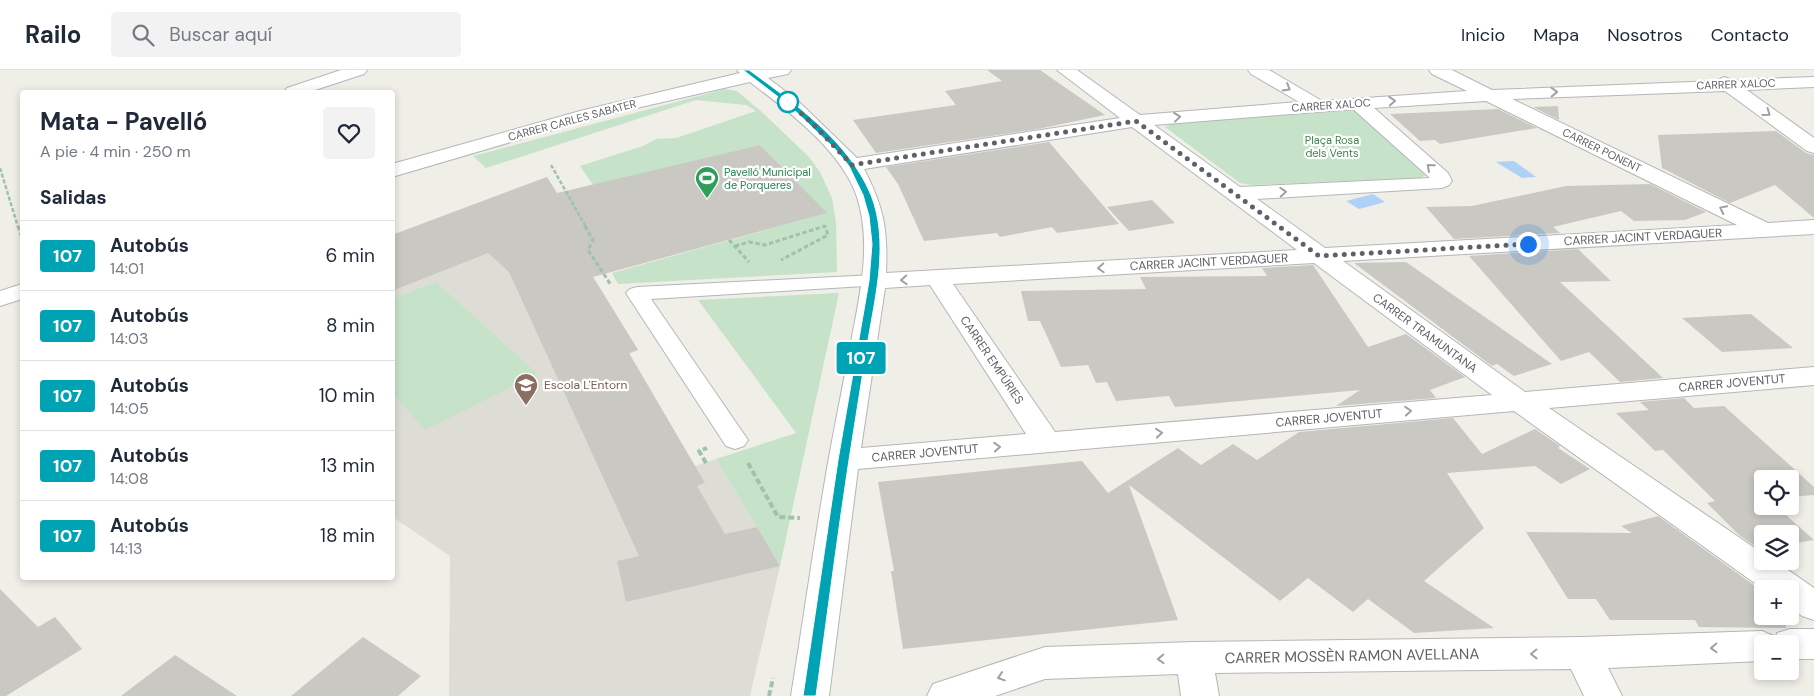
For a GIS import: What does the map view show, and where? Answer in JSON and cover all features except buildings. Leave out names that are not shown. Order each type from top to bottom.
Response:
[{"type":"street","points":[[299,90],[358,70]]},
{"type":"street","name":"CARRER CARLES SABATER","points":[[395,169],[628,104],[750,73],[782,70]]},
{"type":"street","name":"CARRER TRAMUNTANA","points":[[1066,70],[1519,401],[1776,580]]},
{"type":"street","points":[[1257,70],[1317,105]]},
{"type":"street","name":"CARRER PONENT","points":[[1438,70],[1767,230]]},
{"type":"street","points":[[1707,70],[1814,147]]},
{"type":"street","points":[[750,73],[812,123],[852,165],[860,179],[873,216],[876,244],[874,281],[844,460],[810,696]]},
{"type":"street","name":"CARRER XALOC","points":[[852,165],[1136,121],[1317,105],[1489,95],[1814,82]]},
{"type":"street","points":[[1234,194],[1435,184],[1442,181],[1441,177],[1357,103]]},
{"type":"street","name":"CARRER JACINT VERDAGUER","points":[[874,281],[1814,228]]},
{"type":"street","name":"CARRER EMPÚRIES","points":[[937,278],[1047,442]]},
{"type":"street","points":[[637,293],[874,281]]},
{"type":"street","points":[[0,299],[20,292]]},
{"type":"street","points":[[637,293],[735,440]]},
{"type":"street","name":"CARRER JOVENTUT","points":[[844,460],[1814,376]]},
{"type":"street","name":"CARRER TRAMUNTANA","points":[[1799,596],[1814,606]]},
{"type":"street","points":[[1799,644],[1814,644]]},
{"type":"street","name":"CARRER MOSSÈN RAMON AVELLANA","points":[[946,696],[1045,663],[1194,658],[1582,653],[1754,646]]},
{"type":"street","points":[[1582,653],[1603,696]]},
{"type":"street","points":[[1194,658],[1200,696]]},
{"type":"path","points":[[551,165],[593,240],[588,250],[616,294],[637,293]]},
{"type":"path","points":[[0,168],[20,232]]},
{"type":"path","points":[[735,246],[749,242],[765,245],[825,226],[828,235],[775,263]]},
{"type":"path","points":[[730,240],[754,267]]},
{"type":"path","points":[[706,463],[699,451],[735,440],[778,517],[804,519]]},
{"type":"path","points":[[769,696],[773,677]]},
{"type":"shaded area","name":"Escola L'Entorn","points":[[547,177],[591,273],[638,350],[629,354],[695,466],[716,459],[780,566],[750,696],[449,696],[450,556],[395,518],[395,234]]},
{"type":"green space","points":[[725,89],[737,91],[763,113],[809,157],[820,172],[832,198],[836,222],[837,272],[618,284],[612,273],[826,213],[760,145],[593,185],[580,166],[643,146],[656,139],[676,138],[756,111],[746,105],[696,100],[486,168],[473,156]]},
{"type":"green space","name":"Plaça Rosa dels Vents","points":[[1347,109],[1359,113],[1427,174],[1421,178],[1252,185],[1240,183],[1165,127],[1173,123]]},
{"type":"green space","points":[[436,282],[538,374],[425,430],[395,396],[395,298]]},
{"type":"green space","points":[[839,293],[780,566],[716,459],[796,433],[698,300]]},
{"type":"water","points":[[1514,161],[1536,177],[1522,178],[1496,162]]},
{"type":"water","points":[[1373,194],[1385,202],[1359,209],[1346,201]]},
{"type":"bus line","name":"107","points":[[746,70],[792,105],[852,165],[867,195],[873,216],[876,244],[874,281],[844,460],[810,696]]},
{"type":"place","name":"Pavelló Municipal de Porqueres","points":[[707,199]]},
{"type":"place","name":"Escola L'Entorn","points":[[526,406]]},
{"type":"route","points":[[788,102],[812,123],[852,165],[1136,121],[1319,256],[1528,244]]}]
